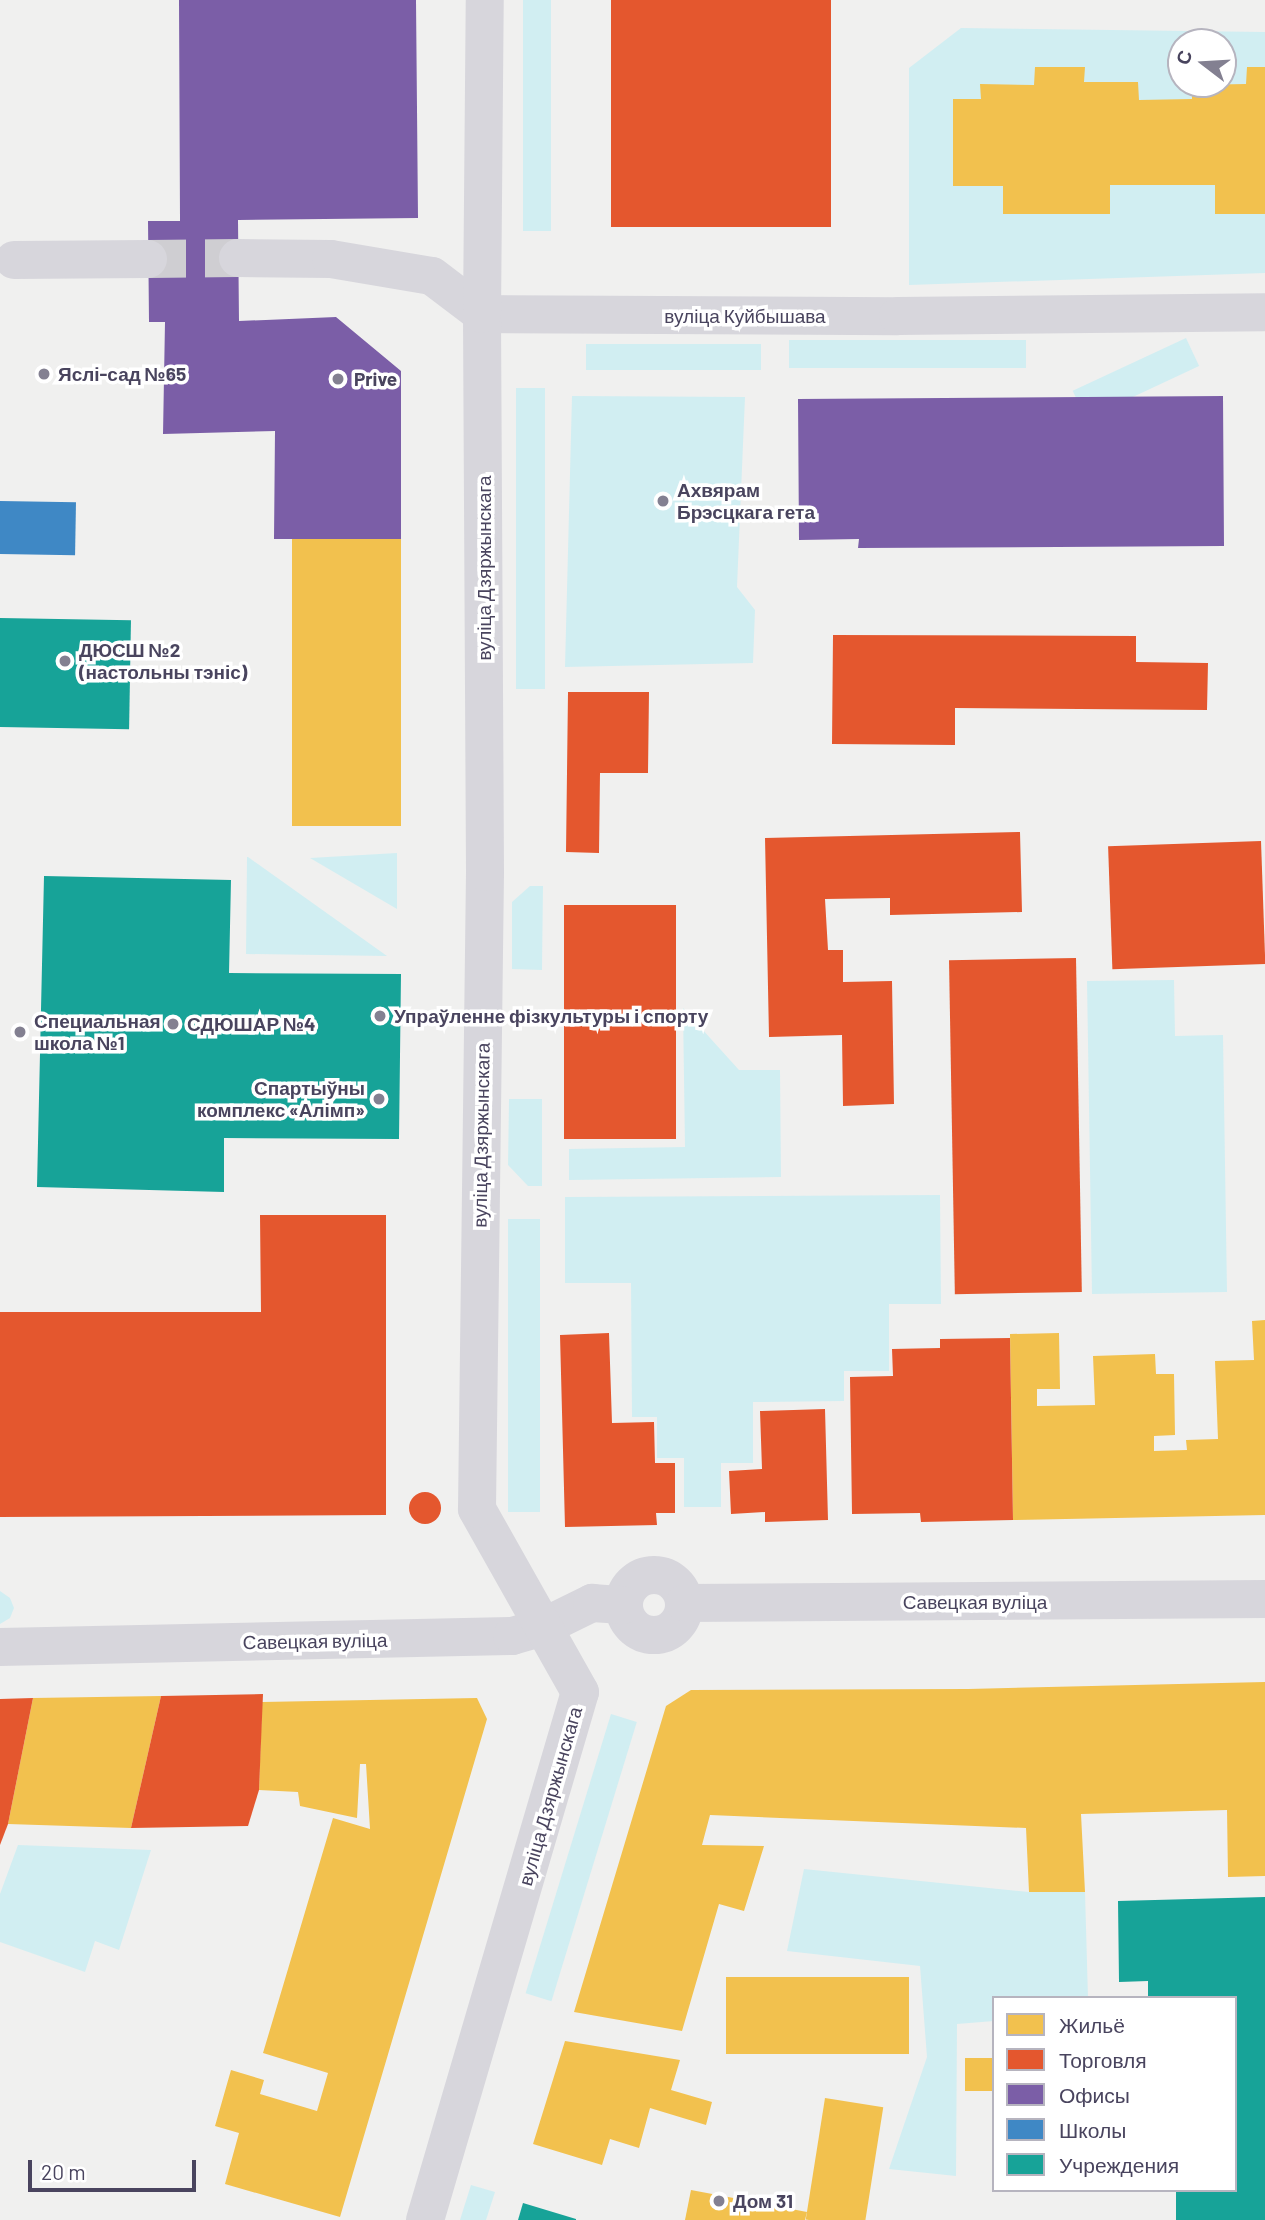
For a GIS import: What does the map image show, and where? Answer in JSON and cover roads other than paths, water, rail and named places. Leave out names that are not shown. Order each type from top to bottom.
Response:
[{"type":"street","name":"вуліца Дзяржынскага","points":[[425,2220],[580,1692],[477,1509],[485,872],[482,314],[485,0]]},
{"type":"street","points":[[14,260],[148,258]]},
{"type":"street","points":[[238,258],[331,259],[432,276],[482,314]]},
{"type":"street","name":"вуліца Куйбышава","points":[[482,314],[898,316],[1265,312]]},
{"type":"street","name":"Савецкая вуліца","points":[[0,1647],[512,1636],[543,1627],[592,1603],[623,1605],[629,1587],[644,1576],[653,1574],[671,1579],[683,1594],[685,1603],[1265,1599]]},
{"type":"tunnel","points":[[148,259],[238,258]]},
{"type":"place","name":"Яслі-сад №65","points":[[44,374]]},
{"type":"place","name":"Prive","points":[[338,379]]},
{"type":"place","name":"Ахвярам Брэсцкага гета","points":[[663,501]]},
{"type":"place","name":"ДЮСШ №2 (настольны тэніс)","points":[[65,661]]},
{"type":"place","name":"Упраўленне фізкультуры і спорту","points":[[380,1016]]},
{"type":"place","name":"СДЮШАР №4","points":[[173,1024]]},
{"type":"place","name":"Специальная школа №1","points":[[20,1032]]},
{"type":"place","name":"Спартыўны комплекс «Алімп»","points":[[379,1099]]},
{"type":"place","name":"Дом 31","points":[[719,2201]]}]
